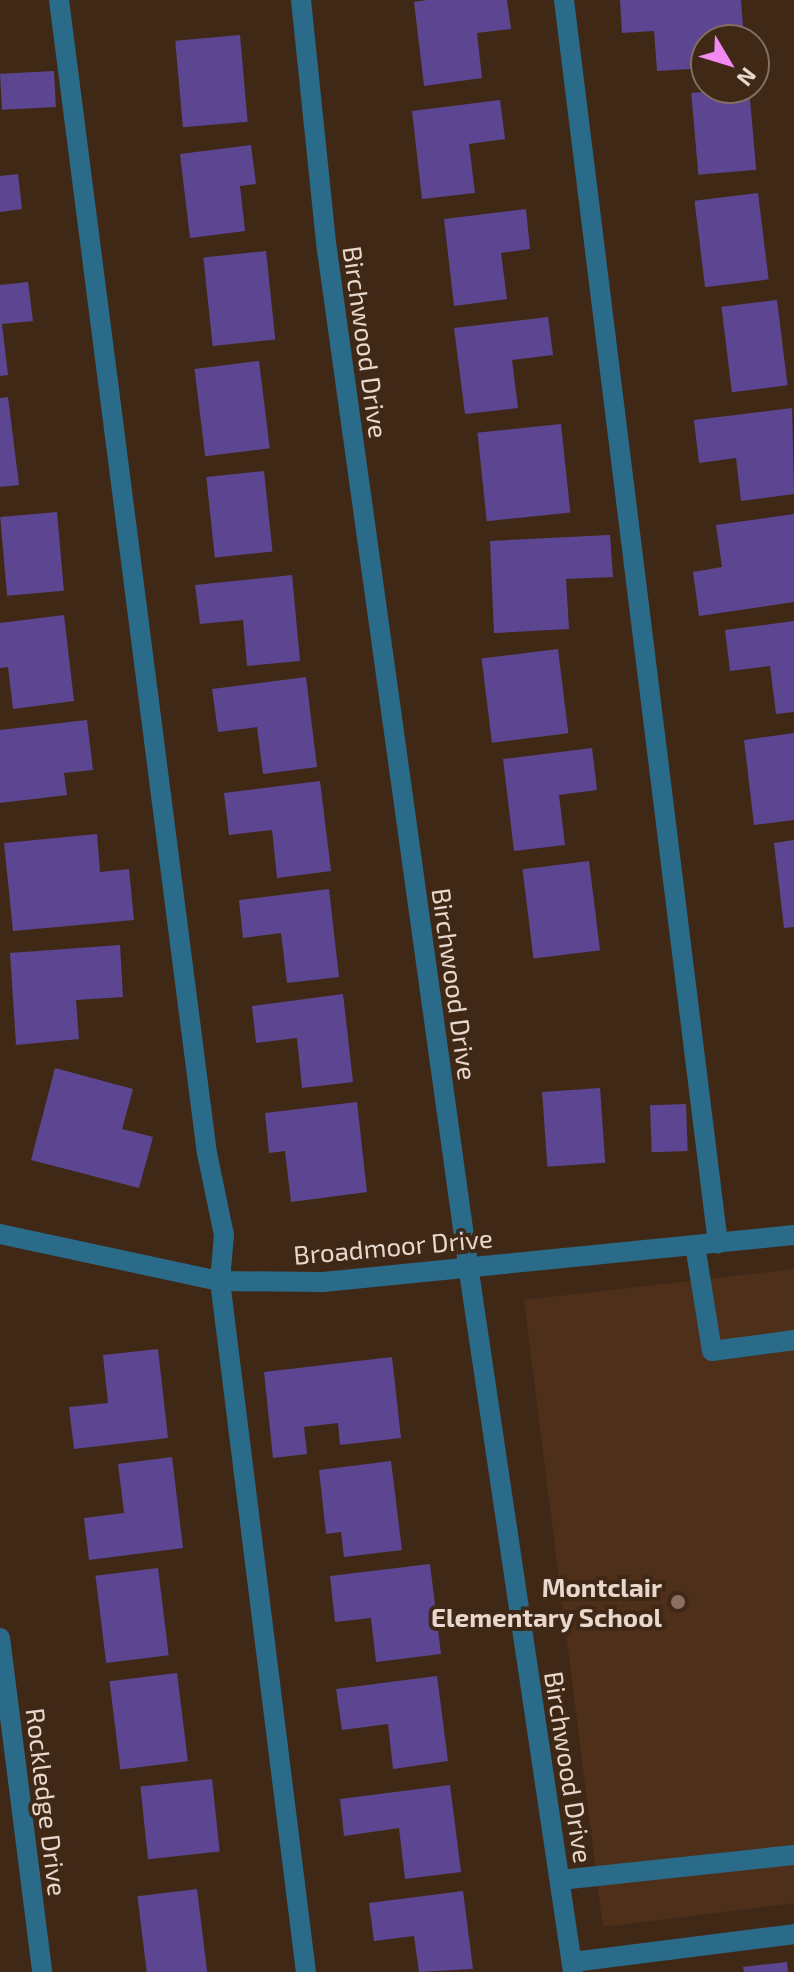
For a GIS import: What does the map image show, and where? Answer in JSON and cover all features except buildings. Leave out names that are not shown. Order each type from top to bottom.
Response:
[{"type":"street","points":[[59,0],[207,1153],[224,1235],[220,1281],[306,1972]]},
{"type":"street","name":"Birchwood Drive","points":[[301,0],[327,250],[468,1265],[573,1967]]},
{"type":"street","points":[[564,0],[718,1243]]},
{"type":"street","name":"Broadmoor Drive","points":[[3,1242],[220,1281],[323,1282],[468,1265],[794,1235]]},
{"type":"street","points":[[695,1245],[712,1351],[794,1340]]},
{"type":"street","name":"Rockledge Drive","points":[[0,1638],[42,1972]]},
{"type":"street","points":[[560,1880],[794,1855]]},
{"type":"street","points":[[573,1967],[794,1934]]},
{"type":"shaded area","name":"Montclair Elementary School","points":[[794,1269],[794,1903],[603,1927],[524,1300]]},
{"type":"place","name":"Montclair Elementary School","points":[[678,1602]]}]
